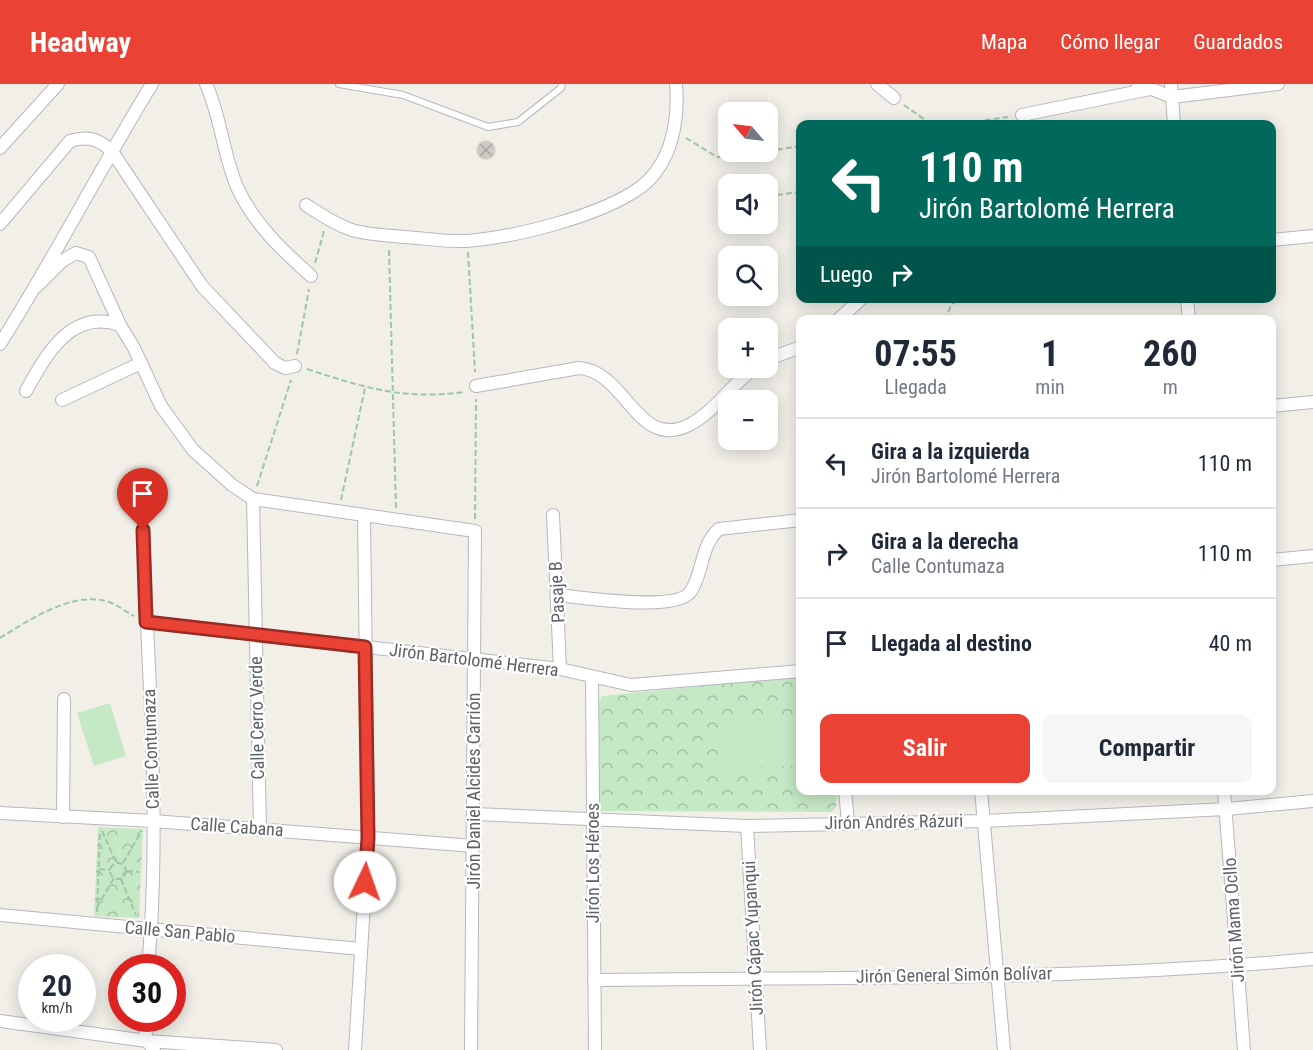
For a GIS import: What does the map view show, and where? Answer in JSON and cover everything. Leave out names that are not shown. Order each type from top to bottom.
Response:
[{"type":"street","points":[[0,148],[58,84]]},
{"type":"street","points":[[0,344],[37,286],[111,150],[152,84]]},
{"type":"street","points":[[206,84],[216,107],[236,185],[252,215],[272,240],[311,276]]},
{"type":"street","points":[[306,205],[327,219],[352,230],[389,236],[467,241],[529,230],[604,208],[642,186],[662,161],[676,132],[678,106],[676,84]]},
{"type":"street","points":[[877,84],[894,98]]},
{"type":"street","points":[[1138,84],[1152,89]]},
{"type":"street","points":[[1022,115],[1152,89],[1278,84]]},
{"type":"street","points":[[1171,90],[1174,120]]},
{"type":"street","points":[[0,224],[70,141],[86,136],[111,150],[202,286],[275,363],[285,368],[295,366]]},
{"type":"street","points":[[1276,240],[1313,236]]},
{"type":"street","points":[[37,286],[62,261],[76,253],[83,253],[89,257],[161,406],[193,450],[232,485],[253,499],[397,520]]},
{"type":"street","points":[[843,315],[857,303]]},
{"type":"street","points":[[26,391],[47,354],[82,324],[105,320],[120,325]]},
{"type":"street","points":[[778,355],[796,349]]},
{"type":"street","points":[[62,400],[141,363]]},
{"type":"street","points":[[476,386],[579,368],[591,369],[605,376],[639,416],[655,428],[671,431],[690,424],[723,399],[740,378]]},
{"type":"street","points":[[1276,406],[1313,402]]},
{"type":"street","name":"Calle Cerro Verde","points":[[253,499],[260,829]]},
{"type":"street","points":[[356,1050],[368,838],[364,515]]},
{"type":"street","name":"Pasaje B","points":[[553,515],[560,669]]},
{"type":"street","name":"Jirón Daniel Alcides Carrión","points":[[397,520],[476,531],[471,1050]]},
{"type":"street","points":[[557,595],[625,602],[675,601],[684,598],[691,591],[710,538],[719,529],[796,521]]},
{"type":"street","name":"Calle Contumaza","points":[[143,530],[153,821],[149,954]]},
{"type":"street","points":[[1276,560],[1313,556]]},
{"type":"street","name":"Jirón Bartolomé Herrera","points":[[146,622],[560,669],[631,685],[796,671]]},
{"type":"street","name":"Jirón Los Héroes","points":[[592,677],[595,1050]]},
{"type":"street","points":[[63,817],[64,699]]},
{"type":"street","points":[[845,795],[848,823]]},
{"type":"street","points":[[982,795],[1004,1050]]},
{"type":"street","name":"Jirón Mama Ocllo","points":[[1225,795],[1244,1050]]},
{"type":"street","name":"Jirón Andrés Rázuri","points":[[474,814],[747,826],[984,820],[1226,809],[1313,801]]},
{"type":"street","name":"Calle Cabana","points":[[0,813],[153,821],[474,846]]},
{"type":"street","name":"Jirón Cápac Yupanqui","points":[[747,826],[760,1050]]},
{"type":"street","name":"Calle San Pablo","points":[[0,915],[361,949]]},
{"type":"street","name":"Jirón General Simón Bolívar","points":[[594,980],[998,975],[1238,966],[1313,959]]},
{"type":"street","points":[[0,1021],[150,1046],[276,1050]]},
{"type":"lane","points":[[339,84],[403,94],[488,127],[518,122],[561,88],[562,84]]},
{"type":"path","points":[[894,98],[925,120]]},
{"type":"path","points":[[986,120],[1022,115]]},
{"type":"path","points":[[676,132],[718,156]]},
{"type":"path","points":[[778,149],[796,147]]},
{"type":"path","points":[[778,195],[796,193]]},
{"type":"path","points":[[253,499],[295,366],[311,276],[327,219]]},
{"type":"path","points":[[389,236],[397,520]]},
{"type":"path","points":[[295,366],[365,388],[393,393],[431,396],[471,391],[476,386]]},
{"type":"path","points":[[338,511],[365,388]]},
{"type":"path","points":[[0,638],[42,612],[75,601],[108,602],[146,622]]},
{"type":"path","points":[[100,829],[111,829]]},
{"type":"path","points":[[100,829],[116,862]]},
{"type":"path","points":[[100,829],[96,915],[107,915]]},
{"type":"path","points":[[131,830],[142,830]]},
{"type":"path","points":[[123,863],[142,830]]},
{"type":"path","points":[[141,841],[142,830]]},
{"type":"path","points":[[116,862],[123,863]]},
{"type":"path","points":[[110,870],[116,862]]},
{"type":"path","points":[[127,871],[140,872],[140,862]]},
{"type":"path","points":[[123,863],[127,871]]},
{"type":"path","points":[[99,869],[110,870]]},
{"type":"path","points":[[110,870],[114,878]]},
{"type":"path","points":[[121,879],[127,871]]},
{"type":"path","points":[[97,908],[114,878]]},
{"type":"path","points":[[114,878],[121,879]]},
{"type":"path","points":[[121,879],[137,917]]},
{"type":"path","points":[[137,917],[138,906]]},
{"type":"path","points":[[127,916],[137,917]]},
{"type":"green space","points":[[796,677],[796,795],[837,795],[836,806],[832,812],[601,811],[598,808],[599,703],[602,696]]},
{"type":"green space","points":[[110,703],[126,756],[94,766],[77,713]]},
{"type":"green space","points":[[795,718],[796,766],[719,769],[718,721]]},
{"type":"green space","points":[[98,827],[143,829],[139,918],[94,916]]},
{"type":"building","points":[[486,141],[492,144],[495,150],[492,156],[486,159],[480,156],[477,150],[480,144]]},
{"type":"route","points":[[143,530],[146,622],[365,647],[368,838],[365,882]]}]
